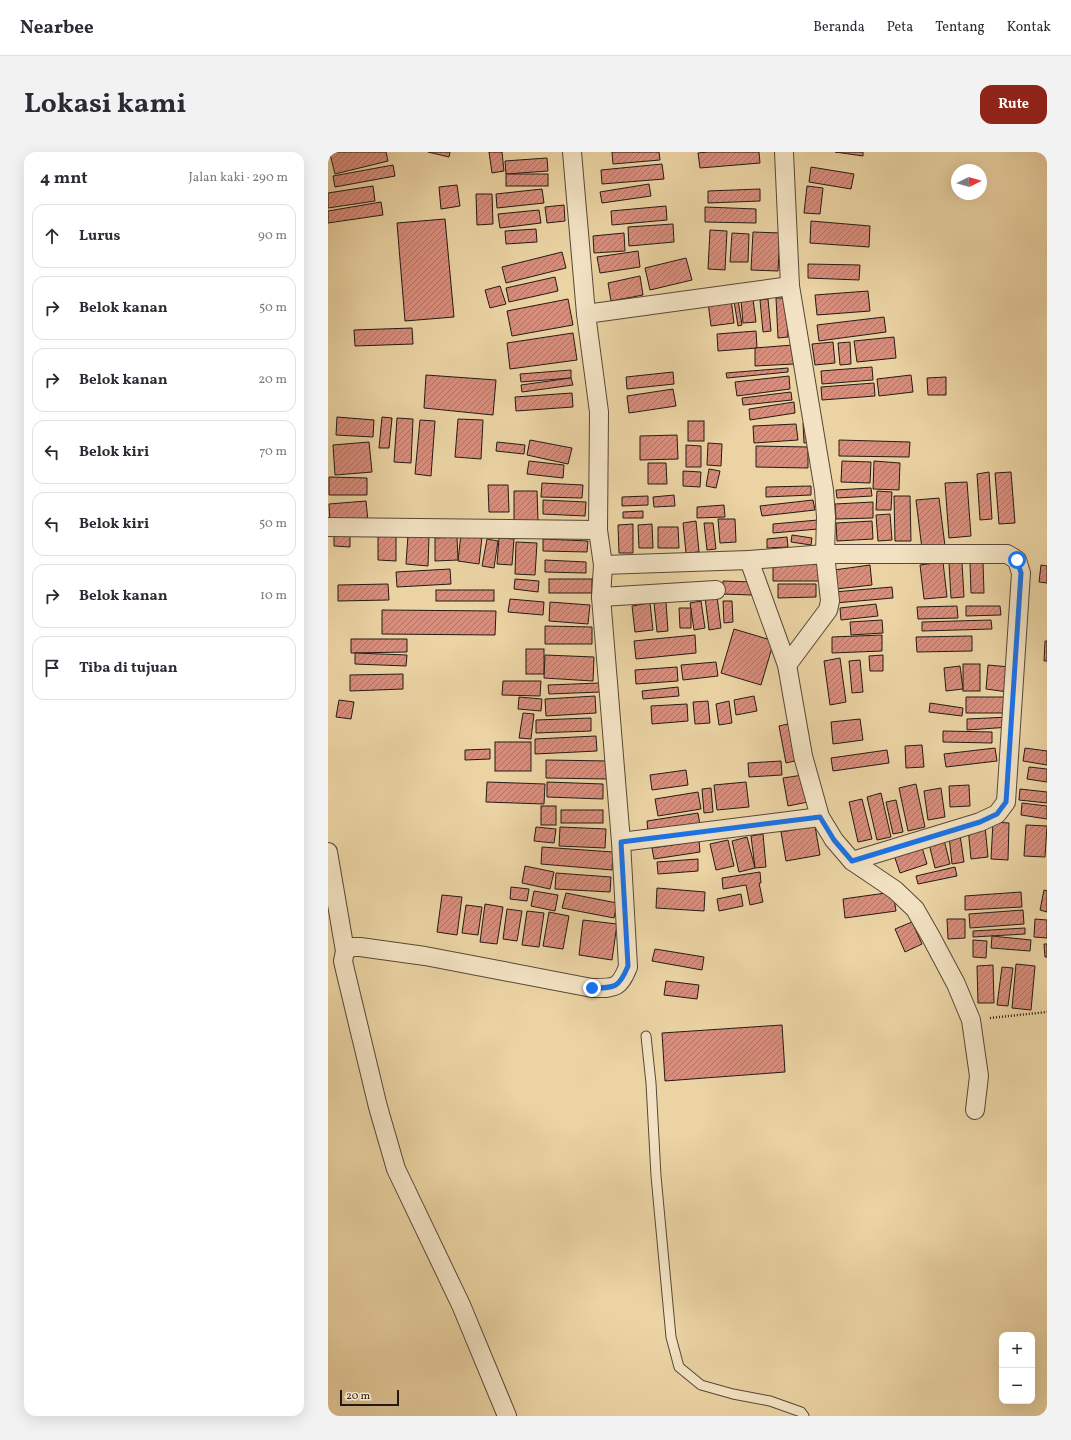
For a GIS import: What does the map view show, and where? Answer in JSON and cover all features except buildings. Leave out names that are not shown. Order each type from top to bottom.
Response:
[{"type":"street","points":[[345,951],[352,947],[360,947],[403,953],[592,988],[610,988],[622,982],[628,966],[621,842],[601,597],[603,565],[598,530],[599,412],[586,314],[572,152]]},
{"type":"street","points":[[784,152],[790,286],[824,490],[825,554],[830,601],[828,610],[787,665]]},
{"type":"street","points":[[586,314],[790,286]]},
{"type":"street","points":[[328,527],[598,530]]},
{"type":"street","points":[[603,565],[749,560],[825,554],[1007,554],[1017,560],[1021,573],[1006,802],[997,814],[980,822],[852,861]]},
{"type":"street","points":[[749,560],[787,665],[803,756],[820,817],[834,840],[852,861],[896,890],[915,909],[956,984],[971,1020],[979,1076],[975,1110]]},
{"type":"street","points":[[601,597],[716,590]]},
{"type":"street","points":[[621,842],[820,817]]},
{"type":"street","points":[[328,852],[345,951],[343,961],[359,1031],[396,1169],[461,1305],[507,1416]]},
{"type":"lane","points":[[646,1036],[651,1083],[656,1176],[671,1337],[679,1367],[701,1385],[733,1394],[770,1401],[801,1412],[804,1416]]},
{"type":"path","points":[[971,1020],[1047,1012]]},
{"type":"route","points":[[592,988],[610,988],[622,982],[628,966],[628,942],[621,842],[820,817],[834,840],[852,861],[980,822],[997,814],[1006,802],[1021,573],[1017,560]]}]
